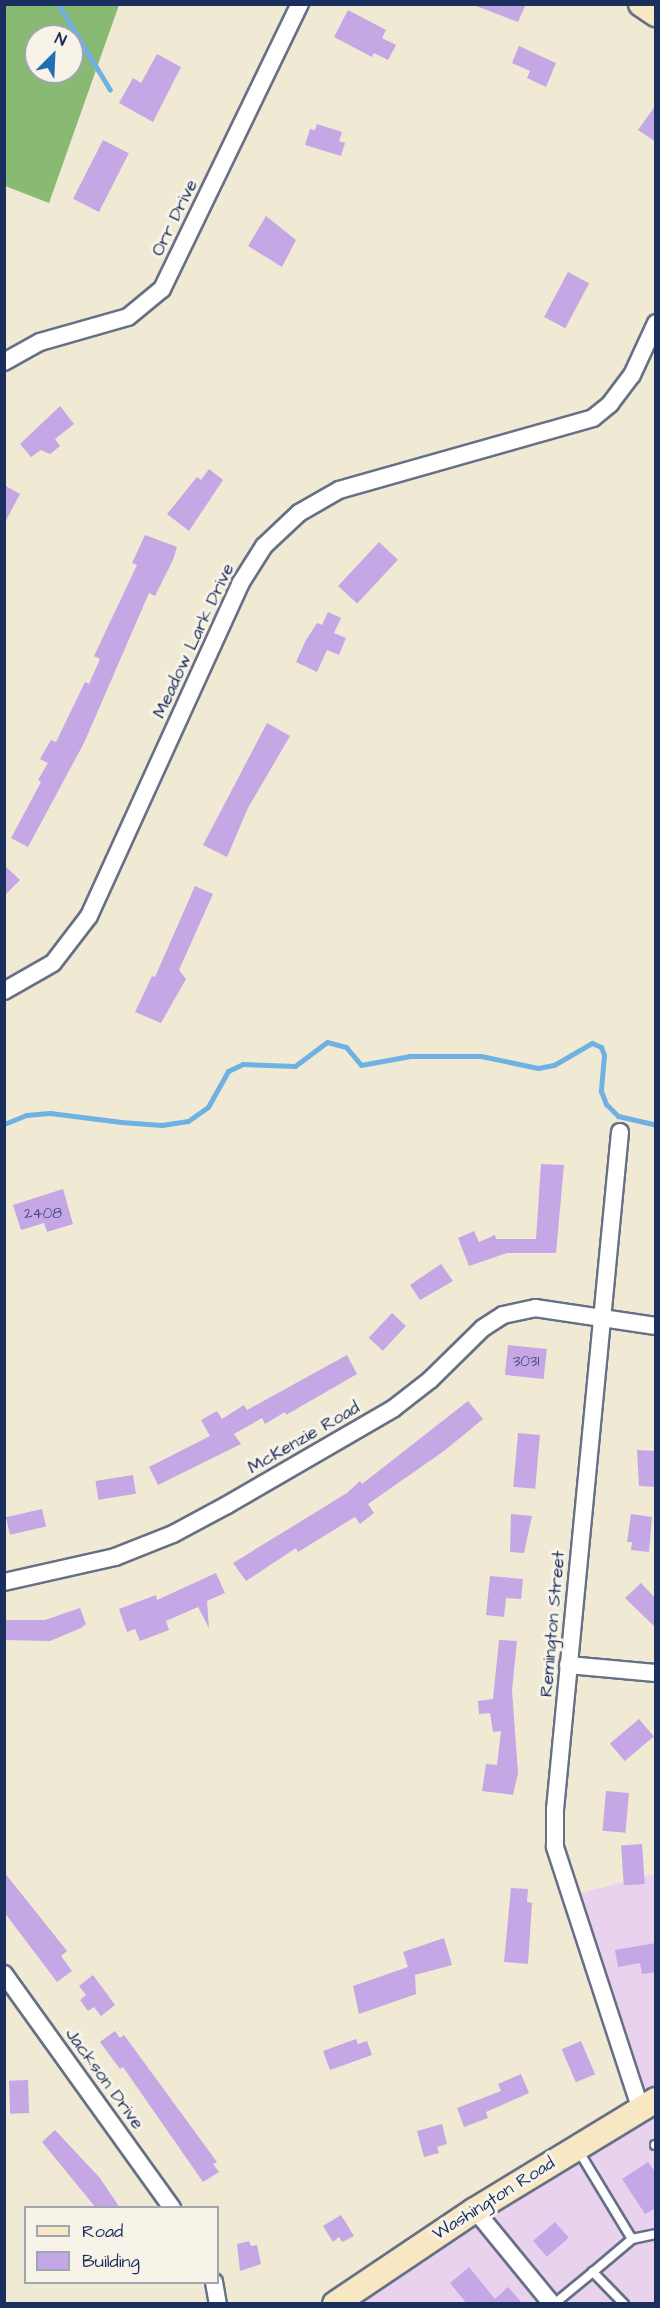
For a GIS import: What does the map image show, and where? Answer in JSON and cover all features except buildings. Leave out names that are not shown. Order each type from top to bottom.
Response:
[{"type":"street","name":"Orr Drive","points":[[4,362],[40,342],[128,317],[162,289],[300,4]]},
{"type":"street","points":[[640,4],[656,14]]},
{"type":"street","name":"Meadow Lark Drive","points":[[4,991],[53,963],[89,916],[240,584],[264,546],[298,513],[339,490],[593,418],[610,405],[632,375],[656,322]]},
{"type":"street","name":"Remington Street","points":[[620,1132],[568,1665],[555,1847],[648,2103]]},
{"type":"street","name":"McKenzie Road","points":[[4,1582],[115,1557],[173,1534],[394,1408],[430,1380],[483,1328],[503,1315],[535,1308],[656,1326]]},
{"type":"street","points":[[568,1665],[656,1673]]},
{"type":"street","name":"Jackson Drive","points":[[4,1974],[171,2206]]},
{"type":"street","name":"Washington Road","points":[[335,2304],[372,2283],[475,2210],[648,2103]]},
{"type":"street","points":[[475,2210],[553,2304]]},
{"type":"street","points":[[214,2284],[218,2304]]},
{"type":"lane","points":[[576,2147],[632,2240]]},
{"type":"lane","points":[[553,2304],[632,2240],[656,2234]]},
{"type":"lane","points":[[593,2272],[624,2304]]},
{"type":"shaded area","points":[[655,1874],[655,2303],[346,2304],[640,2099],[573,1895]]},
{"type":"green space","points":[[4,5],[119,5],[49,203],[5,186]]},
{"type":"waterway","points":[[58,4],[110,90]]},
{"type":"waterway","points":[[4,1124],[26,1115],[50,1113],[162,1125],[188,1121],[208,1107],[228,1071],[243,1064],[295,1066],[327,1042],[346,1047],[361,1065],[410,1056],[481,1056],[538,1068],[554,1065],[592,1043],[601,1047],[604,1055],[601,1091],[606,1104],[618,1116],[656,1125]]}]
